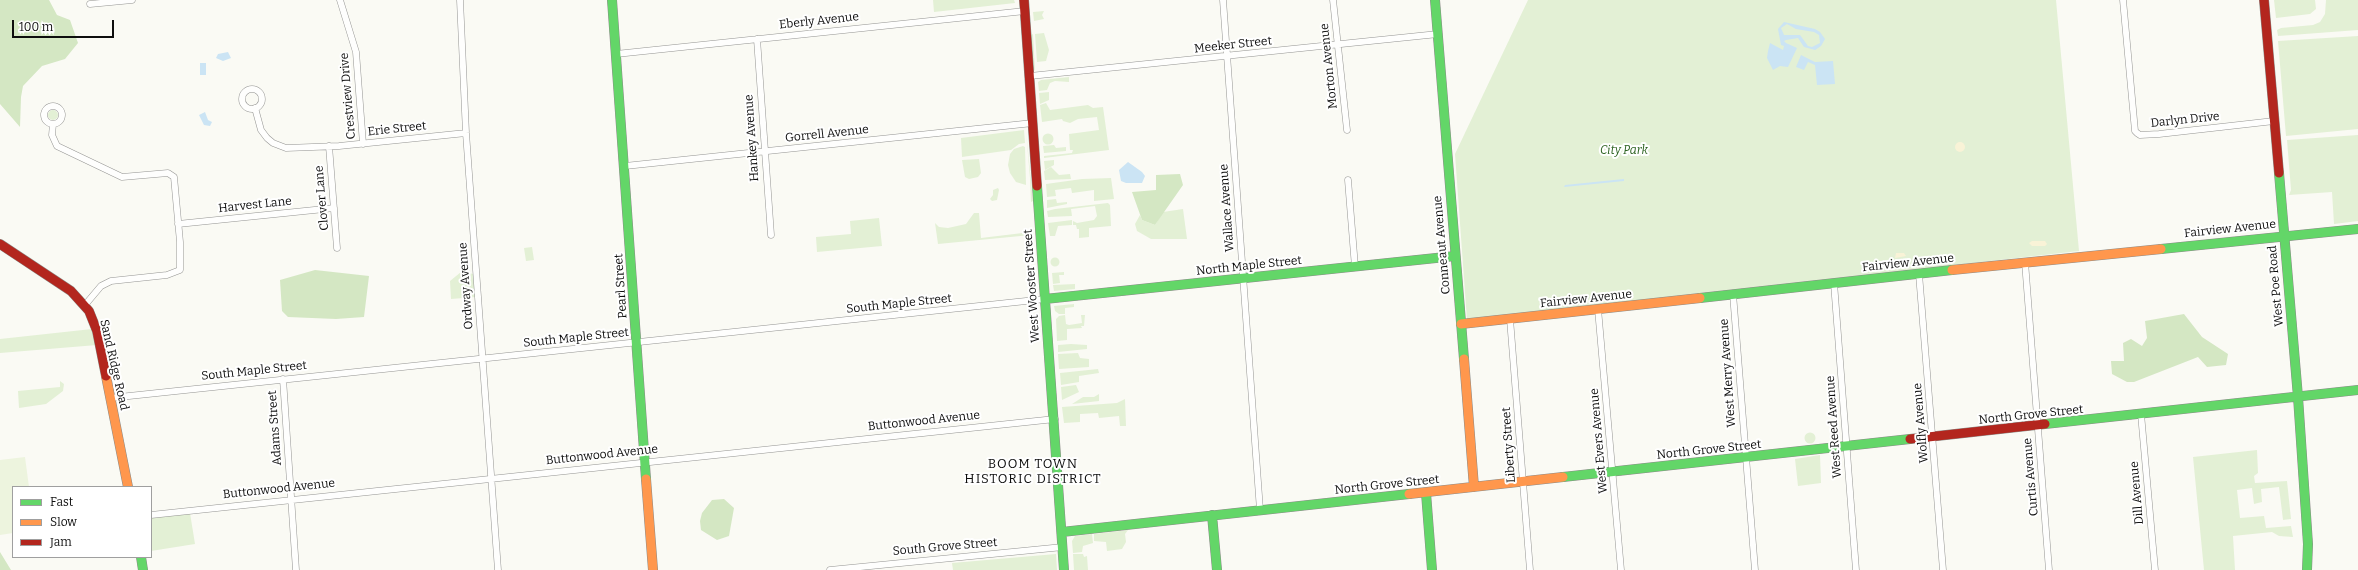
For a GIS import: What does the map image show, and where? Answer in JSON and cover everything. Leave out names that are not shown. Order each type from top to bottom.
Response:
[{"type":"street","points":[[90,4],[132,0]]},
{"type":"street","name":"Crestview Drive","points":[[340,0],[356,52],[363,144]]},
{"type":"street","name":"Ordway Avenue","points":[[460,0],[466,133],[498,570]]},
{"type":"street","name":"Pearl Street","points":[[612,0],[654,570]]},
{"type":"street","name":"West Wooster Street","points":[[1024,0],[1055,419],[1064,570]]},
{"type":"street","name":"Wallace Avenue","points":[[1222,0],[1244,279],[1260,510]]},
{"type":"street","name":"Morton Avenue","points":[[1334,0],[1337,45],[1347,130]]},
{"type":"street","name":"Conneaut Avenue","points":[[1435,0],[1474,487]]},
{"type":"street","name":"Darlyn Drive","points":[[2123,0],[2135,131],[2137,133],[2140,135],[2159,134],[2274,121]]},
{"type":"street","name":"West Poe Road","points":[[2264,0],[2298,397],[2308,544],[2307,570]]},
{"type":"street","name":"Eberly Avenue","points":[[616,54],[1025,11]]},
{"type":"street","name":"Meeker Street","points":[[1030,76],[1438,34]]},
{"type":"street","name":"Hankey Avenue","points":[[757,39],[771,235]]},
{"type":"street","name":"Erie Street","points":[[255,108],[261,130],[273,143],[290,148],[363,144],[466,133]]},
{"type":"street","name":"Gorrell Avenue","points":[[624,166],[1033,123]]},
{"type":"street","points":[[53,124],[53,137],[57,146],[122,177],[168,173],[174,177],[180,270],[167,275],[111,281],[101,286],[85,306]]},
{"type":"street","name":"Clover Lane","points":[[329,146],[337,248]]},
{"type":"street","points":[[1348,180],[1355,267]]},
{"type":"street","name":"Harvest Lane","points":[[178,224],[334,208]]},
{"type":"street","name":"Fairview Avenue","points":[[1461,324],[2025,262],[2358,229]]},
{"type":"street","name":"Sand Ridge Road","points":[[0,244],[62,285],[85,306],[96,331],[128,486]]},
{"type":"street","name":"North Maple Street","points":[[1045,299],[1455,256]]},
{"type":"street","name":"Curtis Avenue","points":[[2025,262],[2049,570]]},
{"type":"street","name":"Wolfly Avenue","points":[[1919,274],[1943,570]]},
{"type":"street","name":"West Reed Avenue","points":[[1834,283],[1856,570]]},
{"type":"street","name":"West Merry Avenue","points":[[1733,294],[1755,570]]},
{"type":"street","name":"South Maple Street","points":[[110,398],[1045,299]]},
{"type":"street","name":"West Evers Avenue","points":[[1598,309],[1621,570]]},
{"type":"street","name":"Liberty Street","points":[[1510,319],[1530,570]]},
{"type":"street","name":"Adams Street","points":[[283,379],[296,570]]},
{"type":"street","name":"North Grove Street","points":[[1062,532],[1612,473],[2358,390]]},
{"type":"street","name":"Dill Avenue","points":[[2141,414],[2155,570]]},
{"type":"street","name":"Buttonwood Avenue","points":[[152,515],[1055,419]]},
{"type":"street","points":[[1426,493],[1432,570]]},
{"type":"street","points":[[1212,515],[1217,570]]},
{"type":"street","name":"South Grove Street","points":[[830,570],[1063,547]]},
{"type":"street","points":[[141,558],[143,570]]},
{"type":"green space","points":[[0,0],[49,0],[57,15],[70,20],[78,43],[65,59],[42,66],[23,86],[20,127],[0,104]]},
{"type":"green space","points":[[933,0],[1014,0],[1015,3],[934,12]]},
{"type":"green space","name":"City Park","points":[[1528,0],[2056,0],[2079,251],[1467,320],[1455,154]]},
{"type":"green space","points":[[2274,0],[2315,0],[2316,9],[2310,14],[2276,18]]},
{"type":"green space","points":[[2326,0],[2358,0],[2358,30],[2278,36],[2277,30],[2281,28],[2313,25],[2320,22],[2325,14]]},
{"type":"green space","points":[[1044,11],[1042,15],[1044,19],[1034,21],[1033,12]]},
{"type":"green space","points":[[1044,33],[1049,50],[1046,61],[1037,62],[1035,34]]},
{"type":"green space","points":[[1033,34],[1035,71],[1033,68],[1031,35]]},
{"type":"green space","points":[[2358,36],[2358,129],[2286,136],[2278,41]]},
{"type":"green space","points":[[1069,77],[1069,82],[1055,81],[1050,83],[1047,90],[1039,91],[1038,82],[1041,80]]},
{"type":"green space","points":[[1049,92],[1049,100],[1040,104],[1039,93]]},
{"type":"green space","points":[[1046,103],[1050,110],[1088,105],[1093,108],[1103,107],[1109,150],[1044,158],[1044,156],[1072,153],[1073,150],[1070,150],[1069,134],[1099,130],[1097,117],[1078,119],[1070,123],[1063,121],[1062,119],[1042,122],[1040,105]]},
{"type":"green space","points":[[51,110],[55,110],[57,111],[57,119],[51,120],[48,117],[48,113]]},
{"type":"green space","points":[[1024,130],[1025,143],[1019,144],[1011,150],[962,157],[961,138]]},
{"type":"green space","points":[[1026,131],[1033,201],[1031,202],[1030,178]]},
{"type":"green space","points":[[1048,133],[1052,135],[1054,139],[1052,143],[1048,145],[1044,143],[1042,139],[1044,135]]},
{"type":"green space","points":[[2358,135],[2358,221],[2334,224],[2332,192],[2289,195],[2291,190],[2287,140]]},
{"type":"green space","points":[[1054,145],[1056,148],[1066,147],[1066,151],[1044,153],[1043,146]]},
{"type":"green space","points":[[1023,146],[1025,147],[1026,185],[1016,182],[1010,173],[1008,165],[1010,154],[1014,149]]},
{"type":"green space","points":[[979,159],[981,173],[978,177],[969,179],[965,177],[962,160]]},
{"type":"green space","points":[[1054,160],[1054,165],[1045,170],[1044,161]]},
{"type":"green space","points":[[1051,167],[1059,175],[1070,174],[1071,179],[1045,180],[1044,171]]},
{"type":"green space","points":[[1180,174],[1183,185],[1155,225],[1142,220],[1132,192],[1156,190],[1156,175]]},
{"type":"green space","points":[[1111,178],[1114,199],[1094,201],[1094,190],[1072,193],[1071,188],[1055,190],[1056,196],[1047,197],[1046,184],[1082,179]]},
{"type":"green space","points":[[998,188],[997,200],[992,201],[990,199],[993,195],[993,190]]},
{"type":"green space","points":[[1056,199],[1057,203],[1067,202],[1067,204],[1047,208],[1047,200]]},
{"type":"green space","points":[[1108,203],[1110,205],[1111,226],[1089,228],[1089,237],[1079,238],[1079,229],[1077,229],[1076,225],[1073,225],[1073,221],[1077,223],[1094,220],[1097,216],[1095,206],[1071,209],[1072,216],[1048,217],[1047,211],[1055,209]]},
{"type":"green space","points":[[1183,209],[1187,239],[1151,239],[1137,231],[1135,224],[1140,215],[1142,220],[1155,225],[1163,212]]},
{"type":"green space","points":[[974,213],[979,213],[981,238],[1031,232],[1031,235],[938,244],[935,223],[939,227],[948,228],[966,224]]},
{"type":"green space","points":[[879,218],[882,246],[817,252],[816,237],[851,234],[850,221]]},
{"type":"green space","points":[[1072,220],[1072,225],[1058,226],[1055,236],[1050,236],[1048,223]]},
{"type":"green space","points":[[532,247],[534,260],[526,261],[524,248]]},
{"type":"green space","points":[[1055,257],[1060,262],[1055,267],[1050,262]]},
{"type":"green space","points":[[315,270],[369,276],[364,317],[336,319],[288,317],[282,311],[280,280]]},
{"type":"green space","points":[[461,272],[474,274],[476,297],[451,299],[450,281]]},
{"type":"green space","points":[[1064,272],[1064,275],[1059,275],[1060,283],[1053,284],[1052,273]]},
{"type":"green space","points":[[1075,284],[1075,289],[1054,291],[1053,285]]},
{"type":"green space","points":[[1074,304],[1074,307],[1065,308],[1065,314],[1059,314],[1055,311],[1054,306]]},
{"type":"green space","points":[[2184,314],[2202,337],[2228,354],[2226,365],[2207,367],[2198,357],[2134,382],[2127,382],[2112,374],[2111,361],[2124,361],[2123,343],[2131,339],[2142,346],[2147,338],[2145,321]]},
{"type":"green space","points":[[1065,315],[1066,324],[1069,325],[1082,323],[1081,315],[1085,315],[1084,326],[1081,326],[1082,328],[1067,329],[1067,340],[1057,341],[1056,319],[1059,316]]},
{"type":"green space","points":[[92,329],[97,345],[0,353],[0,339]]},
{"type":"green space","points":[[1058,345],[1087,345],[1087,349],[1058,352]]},
{"type":"green space","points":[[1078,353],[1080,358],[1089,359],[1089,367],[1059,369],[1058,354]]},
{"type":"green space","points":[[1098,369],[1099,373],[1079,376],[1079,382],[1061,385],[1060,373]]},
{"type":"green space","points":[[60,381],[64,384],[63,391],[46,404],[19,408],[18,391],[60,387]]},
{"type":"green space","points":[[1076,385],[1079,392],[1062,400],[1061,387]]},
{"type":"green space","points":[[1099,394],[1099,401],[1072,404],[1083,397],[1094,397]]},
{"type":"green space","points":[[1125,399],[1126,426],[1120,426],[1119,416],[1099,418],[1098,413],[1080,414],[1080,422],[1064,423],[1062,407],[1117,403]]},
{"type":"green space","points":[[1810,432],[1814,434],[1816,438],[1814,442],[1810,444],[1806,442],[1804,438],[1806,434]]},
{"type":"green space","points":[[2257,450],[2258,473],[2254,476],[2255,483],[2287,481],[2291,519],[2283,520],[2279,487],[2261,489],[2262,502],[2254,504],[2252,488],[2237,490],[2240,518],[2264,516],[2266,528],[2291,526],[2293,537],[2279,536],[2272,532],[2233,536],[2235,570],[2204,570],[2193,457]]},
{"type":"green space","points":[[1820,455],[1821,483],[1798,486],[1795,459]]},
{"type":"green space","points":[[25,457],[29,486],[12,486],[12,533],[0,535],[0,460]]},
{"type":"green space","points":[[724,499],[734,508],[729,536],[717,540],[701,530],[700,521],[702,513],[712,500]]},
{"type":"green space","points":[[190,513],[195,544],[152,551],[152,517]]},
{"type":"green space","points":[[1128,530],[1125,534],[1126,542],[1122,549],[1107,551],[1106,542],[1094,541],[1094,534]]},
{"type":"green space","points":[[1092,534],[1093,543],[1083,546],[1082,552],[1073,553],[1072,541],[1075,536]]},
{"type":"green space","points":[[0,552],[11,570],[0,570]]},
{"type":"green space","points":[[1056,554],[1057,570],[953,570],[952,563]]},
{"type":"green space","points":[[1073,554],[1083,554],[1084,557],[1087,556],[1088,570],[1074,570]]},
{"type":"sand","points":[[1960,142],[1965,147],[1960,152],[1955,147]]},
{"type":"sand","points":[[2032,241],[2045,241],[2047,244],[2045,246],[2032,246],[2029,243]]},
{"type":"sand","points":[[1896,253],[1904,253],[1906,256],[1895,258]]},
{"type":"water","points":[[1784,22],[1815,29],[1820,32],[1825,39],[1821,46],[1815,50],[1804,47],[1798,38],[1784,41],[1797,48],[1788,67],[1780,66],[1773,70],[1767,58],[1770,43],[1783,50],[1784,46],[1781,45],[1778,29]],"holes":[[[1787,24],[1796,29],[1814,32],[1819,35],[1820,43],[1812,47],[1808,46],[1800,35],[1784,35],[1781,28]]]},
{"type":"water","points":[[228,52],[231,58],[223,61],[216,58],[218,54]]},
{"type":"water","points":[[1801,55],[1815,62],[1833,61],[1835,84],[1817,85],[1815,65],[1808,62],[1804,70],[1796,67]]},
{"type":"water","points":[[200,63],[206,63],[206,75],[200,75]]},
{"type":"water","points":[[205,112],[208,120],[212,122],[210,126],[204,125],[199,115]]},
{"type":"water","points":[[1128,162],[1145,176],[1142,183],[1126,183],[1121,181],[1119,170]]},
{"type":"water","points":[[1624,179],[1624,181],[1564,187],[1565,185]]},
{"type":"traffic: fast","points":[[612,0],[646,479]]},
{"type":"traffic: fast","points":[[1435,0],[1464,359]]},
{"type":"traffic: fast","points":[[2279,173],[2298,397],[2308,544],[2307,570]]},
{"type":"traffic: fast","points":[[1037,186],[1064,570]]},
{"type":"traffic: fast","points":[[2161,249],[2358,229]]},
{"type":"traffic: fast","points":[[1045,299],[1455,256]]},
{"type":"traffic: fast","points":[[1700,298],[1952,270]]},
{"type":"traffic: fast","points":[[2045,424],[2358,390]]},
{"type":"traffic: fast","points":[[1563,477],[1910,439]]},
{"type":"traffic: fast","points":[[1426,493],[1432,570]]},
{"type":"traffic: fast","points":[[1062,532],[1409,494]]},
{"type":"traffic: fast","points":[[1212,515],[1217,570]]},
{"type":"traffic: fast","points":[[141,558],[143,570]]},
{"type":"traffic: slow","points":[[1952,270],[2161,249]]},
{"type":"traffic: slow","points":[[1461,324],[1700,298]]},
{"type":"traffic: slow","points":[[1464,359],[1474,487]]},
{"type":"traffic: slow","points":[[106,376],[128,486]]},
{"type":"traffic: slow","points":[[1409,494],[1563,477]]},
{"type":"traffic: slow","points":[[646,479],[653,570]]},
{"type":"traffic: jam","points":[[1024,0],[1037,186]]},
{"type":"traffic: jam","points":[[2264,0],[2279,173]]},
{"type":"traffic: jam","points":[[0,244],[71,291],[89,311],[97,331],[106,376]]},
{"type":"traffic: jam","points":[[1910,439],[2045,424]]},
{"type":"district","name":"BOOM TOWN HISTORIC DISTRICT","points":[[1033,472]]}]
